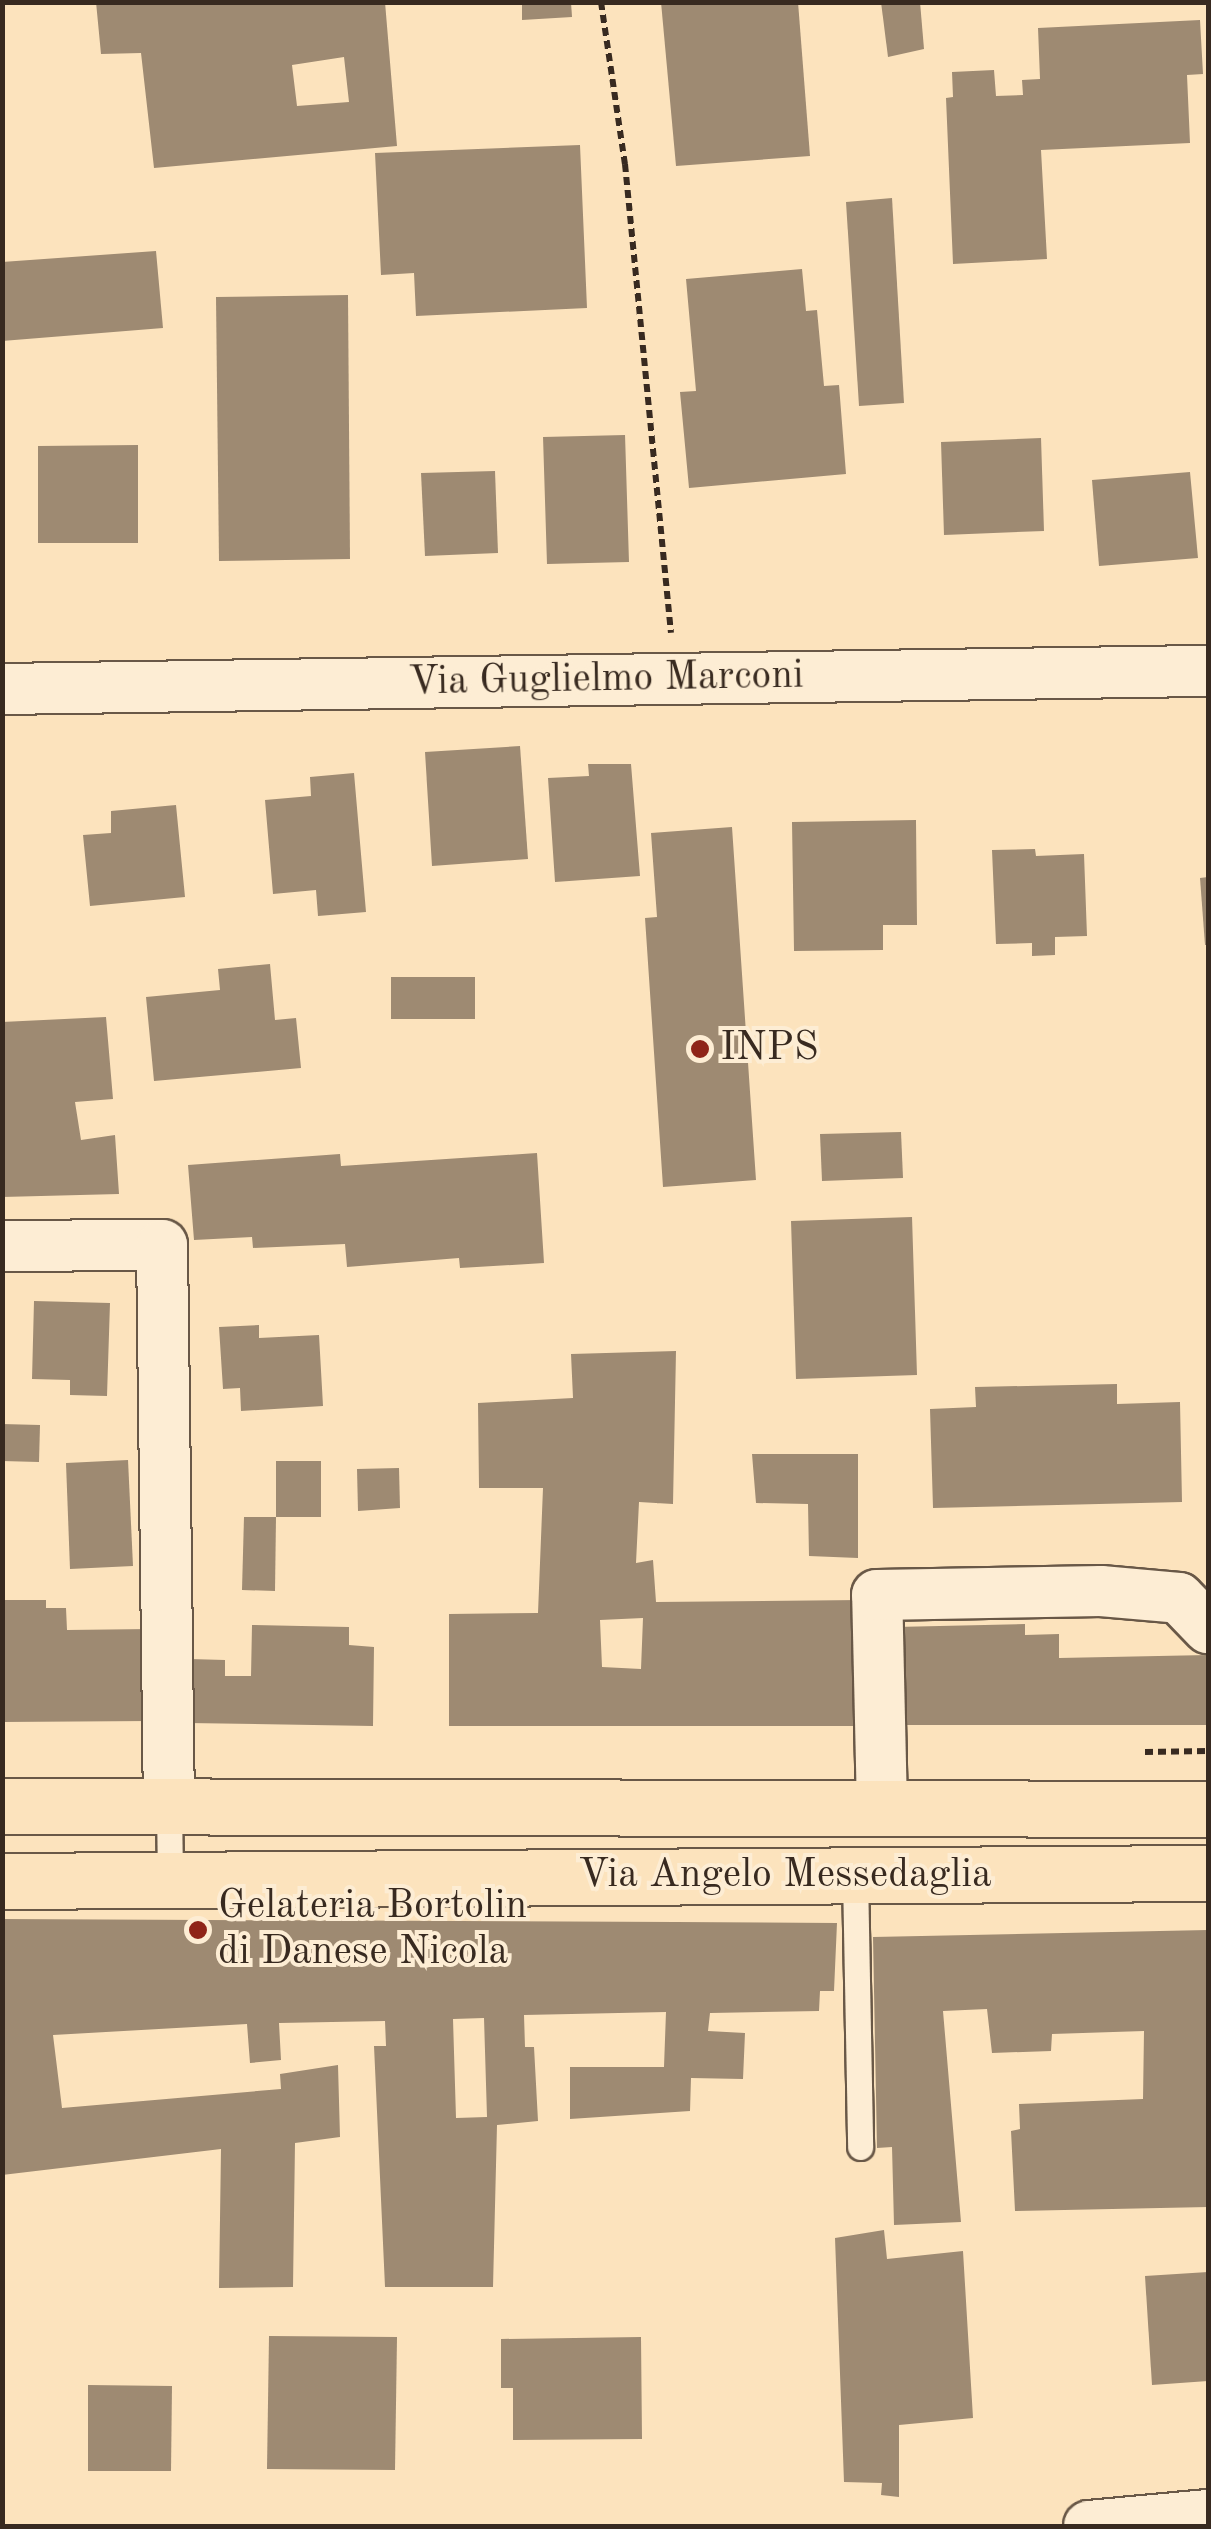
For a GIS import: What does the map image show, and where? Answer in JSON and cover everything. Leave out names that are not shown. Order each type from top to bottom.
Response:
[{"type":"main road","name":"Via Angelo Messedaglia","points":[[2,1806],[1208,1809]]},
{"type":"main road","name":"Via Angelo Messedaglia","points":[[2,1881],[1208,1873]]},
{"type":"street","name":"Via Guglielmo Marconi","points":[[2,689],[1208,671]]},
{"type":"street","points":[[2,1246],[162,1245],[168,1806]]},
{"type":"street","name":"Via Angelo Messedaglia","points":[[882,1808],[877,1594],[1100,1590],[1179,1598],[1208,1628]]},
{"type":"street","points":[[1089,2526],[1208,2515]]},
{"type":"lane","points":[[168,1806],[170,1880]]},
{"type":"lane","points":[[855,1876],[860,2147]]},
{"type":"path","points":[[601,2],[625,164],[673,679]]},
{"type":"building","points":[[96,2],[385,2],[397,146],[154,168],[141,53],[101,54]],"holes":[[[344,57],[349,102],[297,106],[292,65]]]},
{"type":"building","points":[[522,2],[571,2],[572,17],[522,20]]},
{"type":"building","points":[[661,2],[798,2],[810,156],[676,166]]},
{"type":"building","points":[[881,2],[920,2],[924,49],[888,57]]},
{"type":"building","points":[[1200,20],[1203,74],[1187,75],[1190,143],[1041,150],[1047,259],[953,264],[946,98],[953,97],[952,72],[994,70],[996,96],[1023,95],[1022,80],[1040,79],[1038,28]]},
{"type":"building","points":[[580,145],[587,308],[416,316],[414,273],[381,275],[375,153]]},
{"type":"building","points":[[892,198],[904,403],[859,406],[846,202]]},
{"type":"building","points":[[156,251],[163,328],[2,341],[2,262]]},
{"type":"building","points":[[802,269],[806,311],[817,310],[824,386],[839,385],[846,474],[689,488],[680,392],[696,391],[686,279]]},
{"type":"building","points":[[348,295],[350,559],[219,561],[216,297]]},
{"type":"building","points":[[625,435],[629,562],[547,564],[543,437]]},
{"type":"building","points":[[1041,438],[1044,531],[944,535],[941,442]]},
{"type":"building","points":[[138,445],[138,543],[38,543],[38,446]]},
{"type":"building","points":[[495,471],[498,553],[425,556],[421,473]]},
{"type":"building","points":[[1190,472],[1198,558],[1099,566],[1092,480]]},
{"type":"building","points":[[520,746],[528,859],[432,866],[425,752]]},
{"type":"building","points":[[588,764],[631,764],[640,876],[555,882],[548,778],[589,776]]},
{"type":"building","points":[[354,773],[366,912],[318,916],[316,890],[273,894],[265,800],[311,796],[310,777]]},
{"type":"building","points":[[176,805],[185,897],[90,906],[83,835],[111,833],[111,811]]},
{"type":"building","points":[[916,820],[917,925],[883,925],[883,950],[794,951],[792,822]]},
{"type":"building","name":"INPS","points":[[732,827],[756,1180],[663,1187],[645,918],[657,917],[651,833]]},
{"type":"building","points":[[1035,849],[1036,856],[1084,854],[1087,936],[1055,937],[1055,955],[1032,956],[1032,943],[996,944],[992,850]]},
{"type":"building","points":[[1208,877],[1208,945],[1205,945],[1200,878]]},
{"type":"building","points":[[270,964],[275,1020],[296,1018],[301,1068],[154,1081],[146,997],[220,990],[218,969]]},
{"type":"building","points":[[391,977],[475,977],[475,1019],[391,1019]]},
{"type":"building","points":[[106,1017],[113,1099],[75,1102],[81,1140],[115,1135],[119,1194],[2,1197],[2,1022]]},
{"type":"building","points":[[901,1132],[903,1178],[822,1181],[820,1134]]},
{"type":"building","points":[[537,1153],[544,1263],[460,1268],[459,1258],[347,1267],[345,1244],[253,1248],[252,1237],[194,1240],[188,1165],[340,1154],[341,1166]]},
{"type":"building","points":[[912,1217],[917,1375],[796,1379],[791,1221]]},
{"type":"building","points":[[34,1301],[110,1303],[107,1396],[70,1395],[70,1380],[32,1379]]},
{"type":"building","points":[[259,1325],[259,1338],[319,1335],[323,1406],[241,1411],[240,1388],[223,1389],[219,1327]]},
{"type":"building","points":[[676,1351],[673,1504],[639,1502],[636,1563],[653,1560],[656,1602],[860,1600],[860,1726],[449,1726],[449,1614],[538,1613],[543,1488],[479,1488],[478,1403],[573,1398],[571,1354]],"holes":[[[643,1618],[641,1669],[602,1667],[600,1620]]]},
{"type":"building","points":[[1117,1384],[1117,1404],[1180,1402],[1182,1502],[933,1508],[930,1409],[976,1407],[975,1387]]},
{"type":"building","points":[[2,1424],[40,1425],[39,1462],[2,1461]]},
{"type":"building","points":[[752,1454],[858,1454],[858,1558],[809,1556],[808,1504],[756,1503]]},
{"type":"building","points":[[128,1460],[133,1566],[70,1569],[66,1463]]},
{"type":"building","points":[[276,1461],[321,1461],[321,1517],[276,1517]]},
{"type":"building","points":[[399,1468],[400,1508],[358,1511],[357,1469]]},
{"type":"building","points":[[244,1517],[276,1517],[275,1591],[242,1590]]},
{"type":"building","points":[[2,1600],[46,1600],[46,1608],[66,1608],[67,1630],[150,1629],[150,1721],[2,1722]]},
{"type":"building","points":[[1025,1624],[1025,1635],[1059,1634],[1059,1658],[1208,1655],[1208,1725],[897,1725],[895,1627]]},
{"type":"building","points":[[252,1625],[349,1627],[349,1645],[374,1647],[373,1726],[188,1723],[189,1659],[225,1660],[225,1676],[251,1676]]},
{"type":"building","points":[[2,1919],[837,1923],[834,1991],[820,1991],[819,2011],[710,2013],[708,2031],[745,2033],[743,2079],[691,2078],[690,2111],[570,2119],[570,2067],[664,2067],[666,2012],[524,2015],[525,2047],[534,2047],[538,2121],[497,2125],[493,2287],[385,2287],[374,2046],[386,2046],[385,2021],[279,2023],[281,2060],[250,2063],[247,2024],[53,2035],[62,2108],[281,2089],[280,2074],[338,2065],[340,2137],[295,2143],[293,2287],[219,2288],[221,2149],[2,2175]],"holes":[[[484,2018],[487,2117],[456,2118],[453,2019]]]},
{"type":"building","points":[[1208,1930],[1208,2207],[1015,2211],[1011,2131],[1020,2129],[1019,2104],[1143,2099],[1144,2031],[1052,2034],[1051,2051],[992,2053],[987,2009],[943,2011],[961,2222],[894,2225],[892,2147],[877,2148],[873,1937]]},
{"type":"building","points":[[884,2230],[887,2259],[963,2251],[973,2418],[899,2425],[899,2497],[881,2495],[882,2483],[844,2482],[835,2238]]},
{"type":"building","points":[[1208,2272],[1208,2381],[1152,2385],[1145,2276]]},
{"type":"building","points":[[269,2336],[397,2337],[395,2470],[267,2469]]},
{"type":"building","points":[[641,2337],[642,2439],[513,2440],[513,2388],[501,2388],[501,2339]]},
{"type":"building","points":[[88,2385],[172,2386],[171,2471],[88,2471]]},
{"type":"place","name":"INPS","points":[[700,1049]]},
{"type":"place","name":"Gelateria Bortolin di Danese Nicola","points":[[198,1930]]}]
